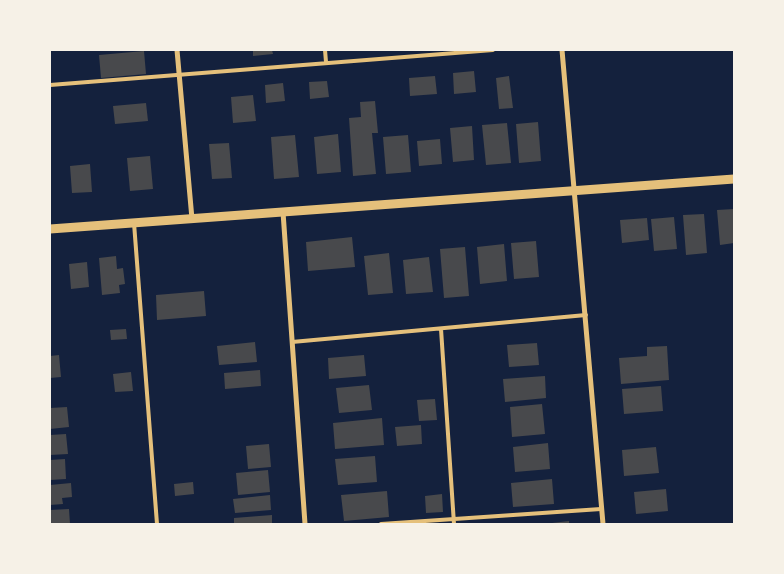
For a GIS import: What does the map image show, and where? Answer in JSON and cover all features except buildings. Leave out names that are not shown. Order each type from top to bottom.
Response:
[{"type":"street","points":[[177,50],[192,218]]},
{"type":"street","points":[[562,50],[603,524]]},
{"type":"street","points":[[50,229],[734,179]]},
{"type":"street","points":[[283,212],[305,524]]},
{"type":"lane","points":[[325,50],[326,62]]},
{"type":"lane","points":[[433,50],[434,56]]},
{"type":"lane","points":[[50,85],[493,50]]},
{"type":"lane","points":[[134,223],[157,524]]},
{"type":"lane","points":[[292,342],[586,315]]},
{"type":"lane","points":[[441,328],[454,522]]},
{"type":"lane","points":[[381,524],[454,522],[601,509]]}]
